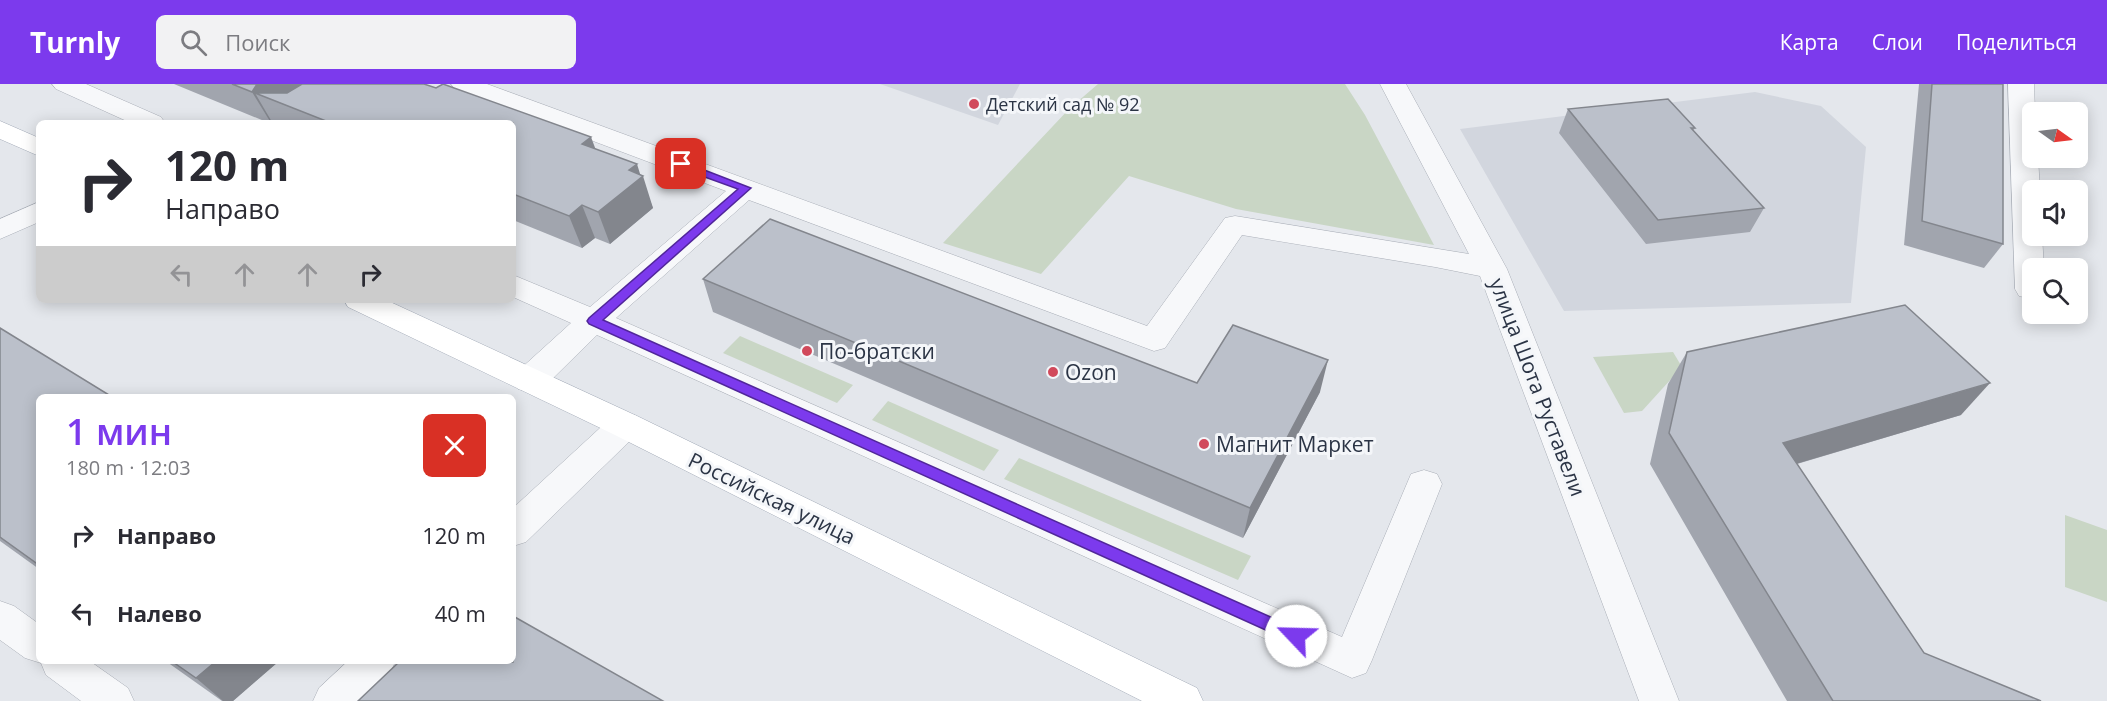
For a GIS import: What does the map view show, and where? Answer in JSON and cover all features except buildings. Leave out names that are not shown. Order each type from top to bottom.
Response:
[{"type":"main road","points":[[0,129],[36,147]]},
{"type":"main road","name":"Российская улица","points":[[366,303],[625,425],[1183,701]]},
{"type":"street","points":[[65,84],[145,120]]},
{"type":"street","points":[[464,84],[1154,340],[1235,225],[1435,256],[1492,269]]},
{"type":"street","name":"улица Шота Руставели","points":[[1393,84],[1492,269],[1659,701]]},
{"type":"street","points":[[2021,84],[2029,258]]},
{"type":"street","points":[[530,380],[593,321],[746,188]]},
{"type":"street","points":[[0,230],[36,212]]},
{"type":"street","points":[[516,286],[1352,660],[1424,484]]},
{"type":"street","points":[[516,528],[625,425]]},
{"type":"street","points":[[0,618],[36,644]]},
{"type":"street","points":[[63,664],[114,701]]},
{"type":"street","points":[[333,701],[373,664]]},
{"type":"shaded area","name":"Детский сад № 92","points":[[880,84],[1020,84],[998,125]]},
{"type":"shaded area","points":[[1755,92],[1821,106],[1866,147],[1851,303],[1564,311],[1460,129]]},
{"type":"green space","points":[[1098,84],[1345,84],[1365,115],[1434,245],[1236,209],[1129,176],[1041,274],[943,243],[1069,109]]},
{"type":"green space","points":[[740,336],[853,385],[837,403],[723,353]]},
{"type":"green space","points":[[1673,352],[1682,367],[1642,411],[1624,413],[1593,357]]},
{"type":"green space","points":[[888,401],[999,450],[984,471],[872,420]]},
{"type":"green space","points":[[1019,458],[1251,556],[1238,580],[1004,479]]},
{"type":"green space","points":[[2065,515],[2107,530],[2107,602],[2065,587]]},
{"type":"place","name":"Детский сад № 92","points":[[974,104]]},
{"type":"place","name":"По-братски","points":[[807,351]]},
{"type":"place","name":"Ozon","points":[[1053,372]]},
{"type":"place","name":"Магнит Маркет","points":[[1204,444]]},
{"type":"route","points":[[681,164],[746,188],[593,321],[1296,636]]}]
